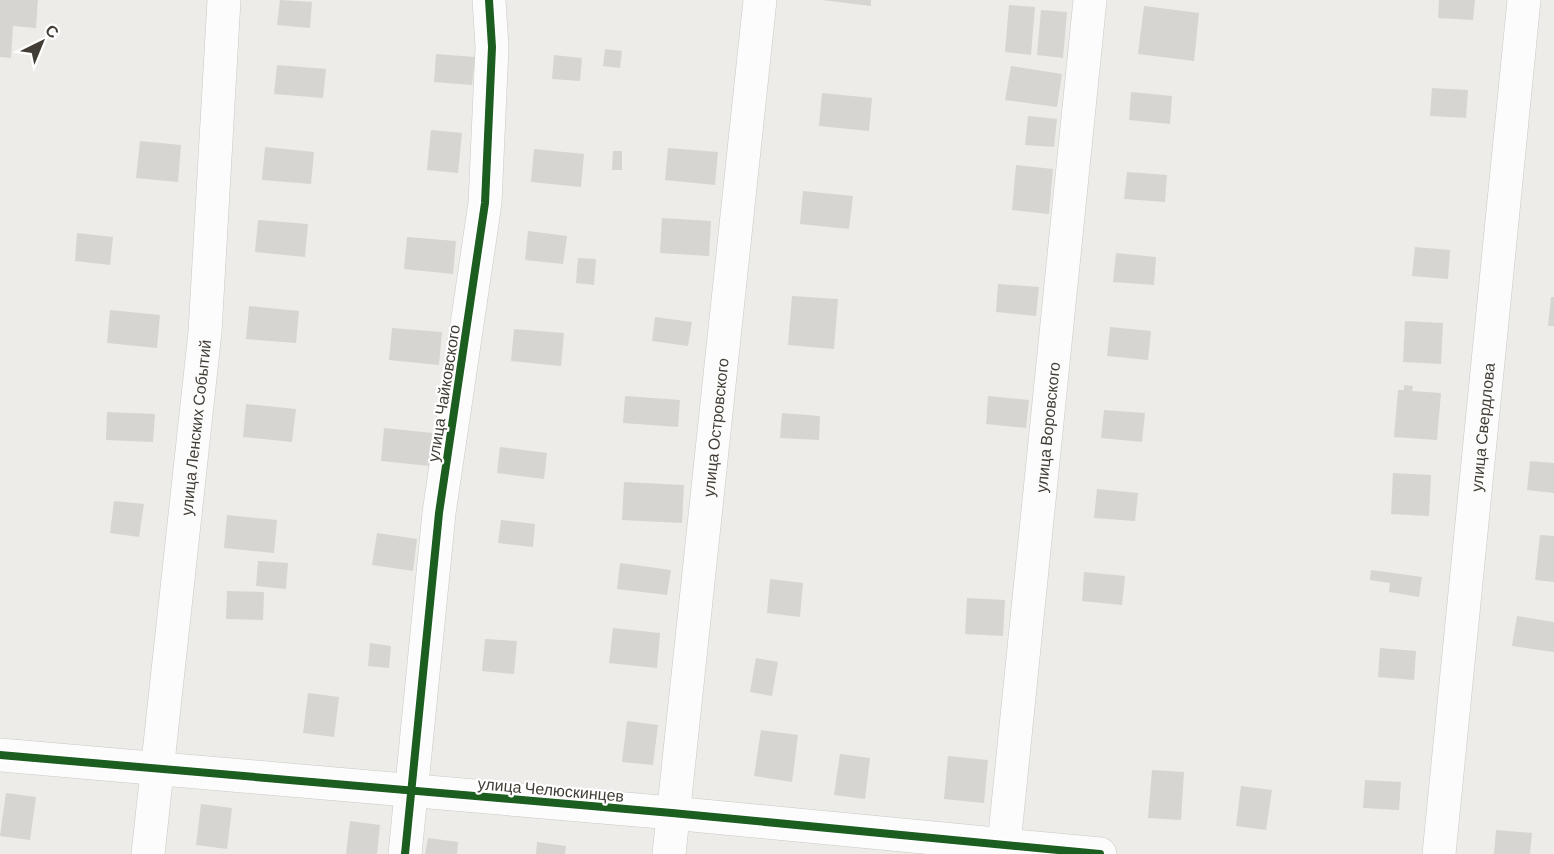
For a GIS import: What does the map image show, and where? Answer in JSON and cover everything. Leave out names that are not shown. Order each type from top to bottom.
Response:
[{"type":"street","name":"улица Ленских Событий","points":[[148,854],[205,332],[224,0]]},
{"type":"street","name":"улица Чайковского","points":[[405,854],[439,513],[485,203],[492,47],[489,0]]},
{"type":"street","name":"улица Островского","points":[[669,854],[760,0]]},
{"type":"street","name":"улица Воровского","points":[[1004,849],[1090,0]]},
{"type":"street","name":"улица Свердлова","points":[[1439,854],[1524,0]]},
{"type":"street","name":"улица Челюскинцев","points":[[0,755],[672,813],[1004,849],[1100,854]]},
{"type":"building","points":[[0,0],[38,0],[36,28],[13,26],[11,58],[0,57]]},
{"type":"building","points":[[280,0],[312,2],[310,28],[277,25]]},
{"type":"building","points":[[822,0],[871,0],[871,6]]},
{"type":"building","points":[[1439,0],[1475,0],[1473,20],[1438,18]]},
{"type":"building","points":[[1009,5],[1035,7],[1031,55],[1005,52]]},
{"type":"building","points":[[1144,6],[1199,13],[1194,61],[1138,54]]},
{"type":"building","points":[[1041,10],[1067,12],[1063,58],[1037,55]]},
{"type":"building","points":[[605,49],[622,51],[620,68],[603,66]]},
{"type":"building","points":[[436,54],[475,57],[472,85],[434,82]]},
{"type":"building","points":[[554,55],[582,58],[580,81],[552,79]]},
{"type":"building","points":[[277,65],[326,69],[323,98],[274,94]]},
{"type":"building","points":[[1011,66],[1062,74],[1057,107],[1005,100]]},
{"type":"building","points":[[1432,88],[1468,90],[1466,118],[1430,116]]},
{"type":"building","points":[[1131,92],[1172,96],[1170,124],[1129,120]]},
{"type":"building","points":[[822,93],[872,98],[869,131],[819,126]]},
{"type":"building","points":[[1028,116],[1057,119],[1054,147],[1025,145]]},
{"type":"building","points":[[431,130],[462,133],[458,173],[427,170]]},
{"type":"building","points":[[140,141],[181,145],[178,182],[136,178]]},
{"type":"building","points":[[265,147],[314,152],[311,184],[262,180]]},
{"type":"building","points":[[668,148],[718,152],[715,185],[665,180]]},
{"type":"building","points":[[534,149],[584,154],[581,187],[531,182]]},
{"type":"building","points":[[613,151],[622,151],[622,170],[612,170]]},
{"type":"building","points":[[1016,165],[1053,169],[1049,214],[1012,210]]},
{"type":"building","points":[[1127,172],[1167,175],[1165,202],[1124,199]]},
{"type":"building","points":[[803,191],[853,196],[849,229],[800,224]]},
{"type":"building","points":[[662,218],[711,221],[709,256],[660,253]]},
{"type":"building","points":[[258,220],[308,224],[305,257],[255,252]]},
{"type":"building","points":[[528,231],[567,236],[563,264],[525,260]]},
{"type":"building","points":[[77,233],[113,237],[110,265],[75,261]]},
{"type":"building","points":[[407,237],[456,241],[453,274],[404,269]]},
{"type":"building","points":[[1415,247],[1450,250],[1448,279],[1412,276]]},
{"type":"building","points":[[1116,253],[1156,257],[1154,285],[1113,282]]},
{"type":"building","points":[[578,258],[596,259],[594,285],[576,283]]},
{"type":"building","points":[[998,284],[1039,287],[1036,316],[996,312]]},
{"type":"building","points":[[792,296],[838,299],[834,349],[788,345]]},
{"type":"building","points":[[1551,297],[1554,297],[1554,326],[1548,326]]},
{"type":"building","points":[[249,306],[299,311],[296,343],[246,339]]},
{"type":"building","points":[[110,310],[160,315],[157,348],[107,343]]},
{"type":"building","points":[[655,317],[692,322],[688,346],[652,341]]},
{"type":"building","points":[[1405,321],[1443,323],[1441,364],[1403,362]]},
{"type":"building","points":[[1110,327],[1151,331],[1148,360],[1107,356]]},
{"type":"building","points":[[392,328],[442,332],[439,365],[389,360]]},
{"type":"building","points":[[514,329],[564,333],[561,366],[511,361]]},
{"type":"building","points":[[1404,385],[1413,386],[1412,391],[1441,393],[1437,440],[1394,437],[1398,390],[1404,390]]},
{"type":"building","points":[[625,396],[680,400],[678,427],[623,423]]},
{"type":"building","points":[[988,396],[1029,400],[1026,428],[986,424]]},
{"type":"building","points":[[246,404],[296,409],[292,442],[243,437]]},
{"type":"building","points":[[1104,410],[1145,413],[1142,442],[1101,438]]},
{"type":"building","points":[[107,412],[155,414],[153,442],[106,440]]},
{"type":"building","points":[[782,413],[820,416],[819,440],[780,438]]},
{"type":"building","points":[[384,428],[433,433],[430,466],[381,461]]},
{"type":"building","points":[[500,447],[547,453],[544,479],[497,473]]},
{"type":"building","points":[[1530,461],[1554,463],[1554,493],[1527,490]]},
{"type":"building","points":[[1393,473],[1431,475],[1429,516],[1391,514]]},
{"type":"building","points":[[624,482],[684,485],[682,523],[622,520]]},
{"type":"building","points":[[1097,489],[1138,493],[1135,521],[1094,518]]},
{"type":"building","points":[[114,501],[144,504],[139,537],[110,533]]},
{"type":"building","points":[[227,515],[277,520],[274,553],[224,548]]},
{"type":"building","points":[[501,520],[535,524],[533,547],[498,543]]},
{"type":"building","points":[[377,533],[417,539],[413,571],[372,565]]},
{"type":"building","points":[[1540,535],[1554,536],[1554,582],[1535,580]]},
{"type":"building","points":[[258,561],[288,563],[286,589],[256,586]]},
{"type":"building","points":[[620,563],[671,570],[667,595],[617,589]]},
{"type":"building","points":[[1371,570],[1422,577],[1419,597],[1389,592],[1390,583],[1370,580]]},
{"type":"building","points":[[1084,572],[1125,576],[1122,605],[1082,601]]},
{"type":"building","points":[[770,579],[803,583],[800,617],[767,613]]},
{"type":"building","points":[[227,591],[264,592],[263,620],[226,619]]},
{"type":"building","points":[[967,598],[1005,600],[1003,636],[965,634]]},
{"type":"building","points":[[1517,616],[1554,622],[1554,652],[1512,646]]},
{"type":"building","points":[[613,628],[660,633],[657,668],[609,663]]},
{"type":"building","points":[[485,639],[517,641],[514,674],[482,671]]},
{"type":"building","points":[[370,643],[391,646],[389,668],[368,666]]},
{"type":"building","points":[[1380,648],[1416,651],[1414,680],[1378,677]]},
{"type":"building","points":[[756,658],[778,662],[772,696],[750,692]]},
{"type":"building","points":[[308,693],[339,697],[334,737],[303,733]]},
{"type":"building","points":[[627,721],[658,725],[653,765],[622,762]]},
{"type":"building","points":[[761,730],[798,735],[792,782],[754,776]]},
{"type":"building","points":[[840,754],[870,758],[865,799],[834,795]]},
{"type":"building","points":[[948,756],[988,760],[984,803],[944,799]]},
{"type":"building","points":[[1152,770],[1184,772],[1181,820],[1148,818]]},
{"type":"building","points":[[1365,780],[1401,782],[1399,810],[1363,808]]},
{"type":"building","points":[[1241,786],[1272,790],[1266,830],[1236,826]]},
{"type":"building","points":[[6,793],[36,797],[30,840],[0,836]]},
{"type":"building","points":[[201,804],[232,808],[227,849],[196,845]]},
{"type":"building","points":[[350,821],[380,825],[377,854],[346,854]]},
{"type":"building","points":[[1496,830],[1532,833],[1530,854],[1494,854]]},
{"type":"building","points":[[428,838],[458,842],[457,854],[425,854]]},
{"type":"building","points":[[537,842],[566,846],[565,854],[536,854]]},
{"type":"cycle path","points":[[405,854],[439,513],[485,203],[492,47],[489,0]]},
{"type":"cycle path","points":[[0,755],[672,813],[1100,854]]}]
